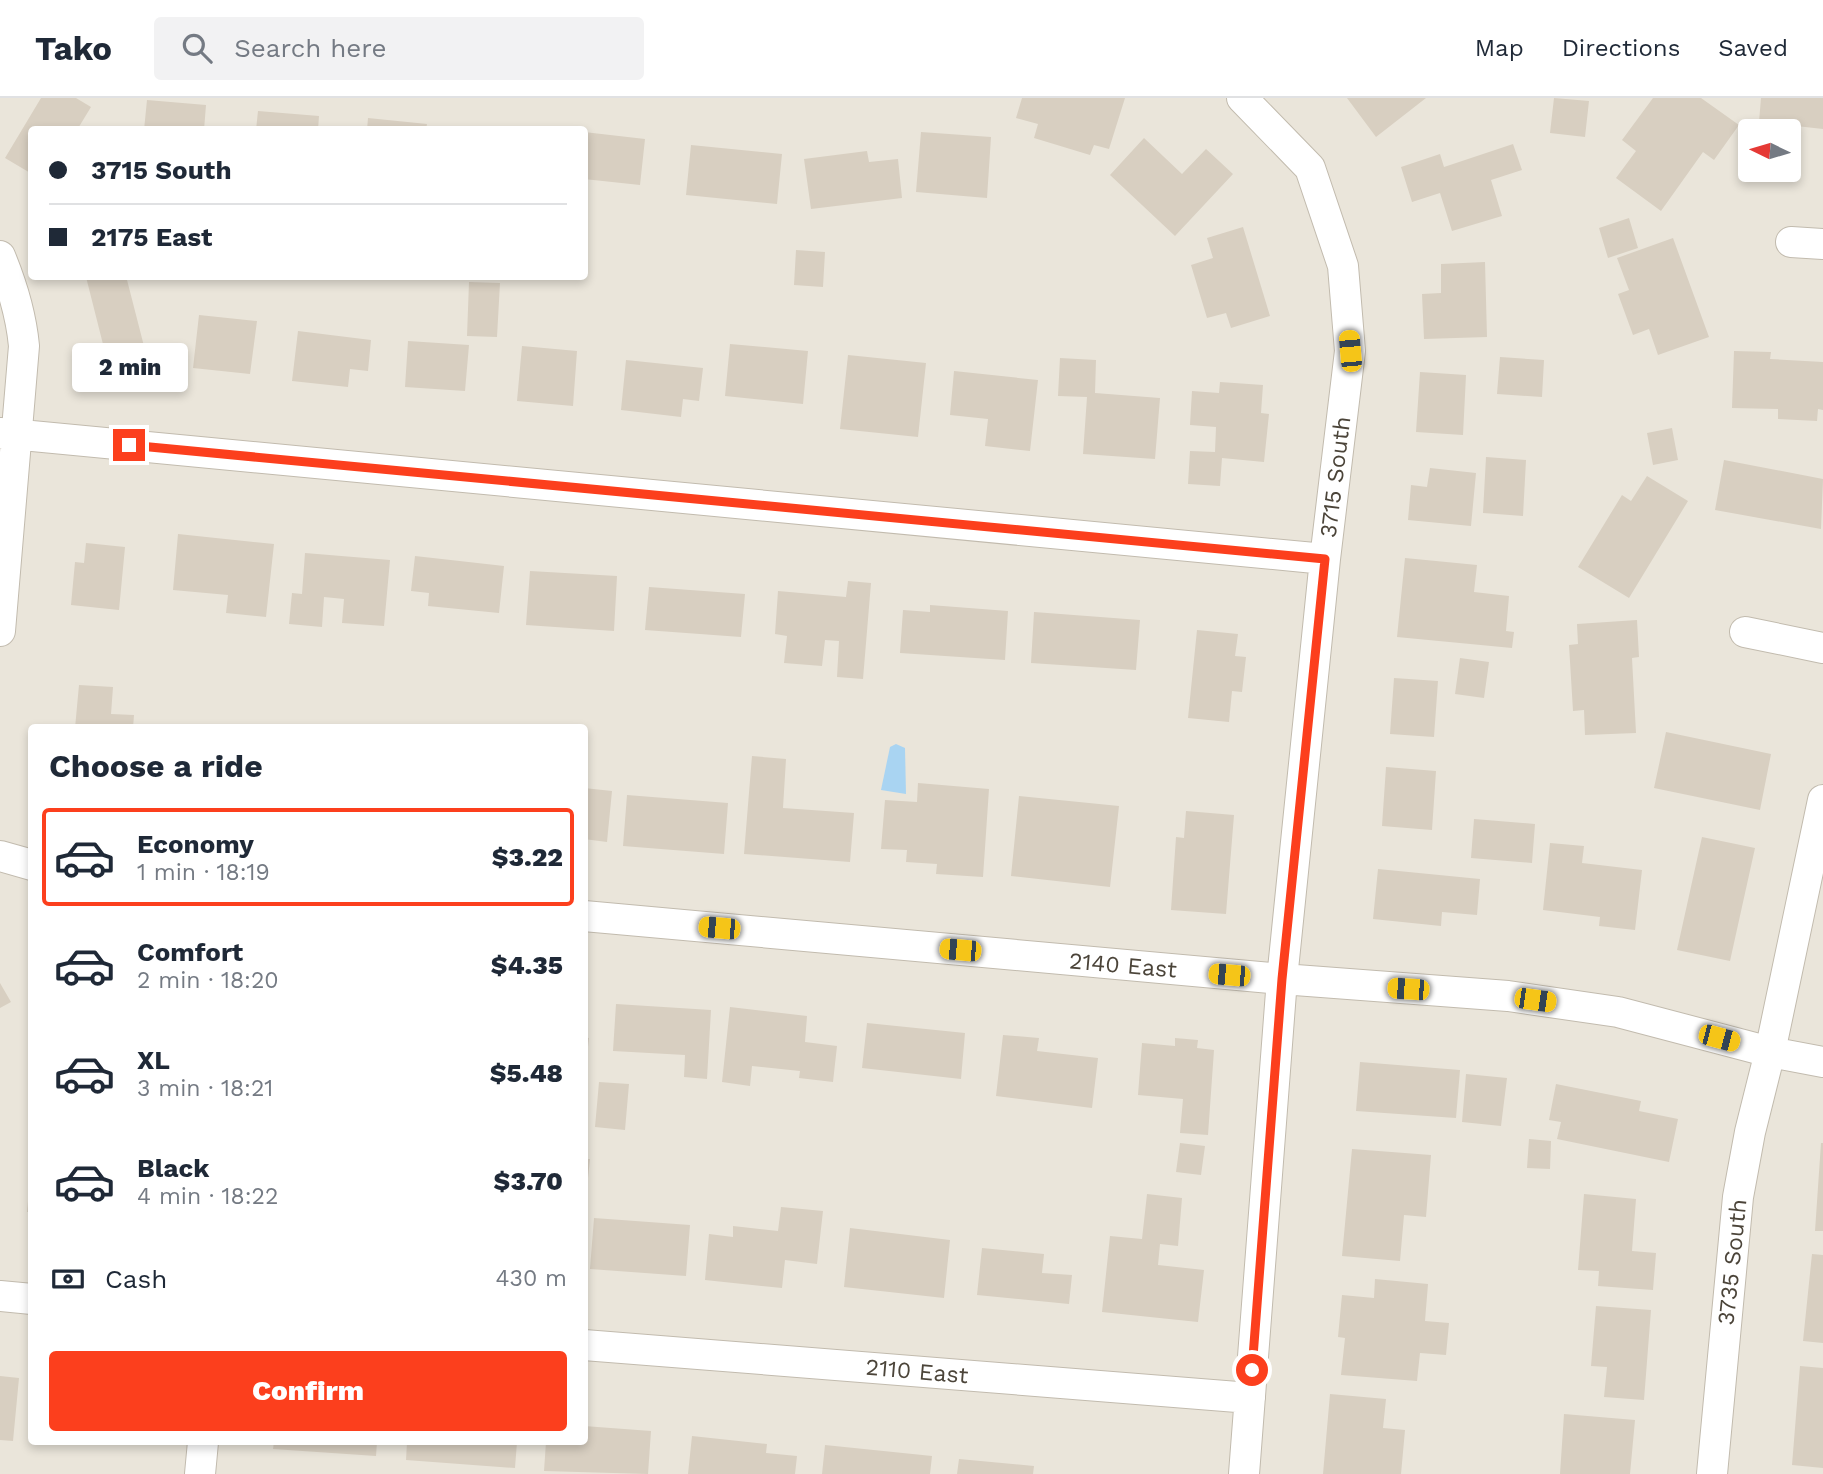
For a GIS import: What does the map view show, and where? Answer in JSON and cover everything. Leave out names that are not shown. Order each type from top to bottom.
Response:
[{"type":"street","name":"3715 South","points":[[1242,98],[1310,168],[1343,266],[1350,351],[1325,559],[1282,979],[1244,1474]]},
{"type":"street","points":[[1791,242],[1823,244]]},
{"type":"street","points":[[0,256],[22,324],[24,346],[9,434],[0,631]]},
{"type":"street","points":[[9,434],[1325,559]]},
{"type":"street","points":[[1745,632],[1823,648]]},
{"type":"street","name":"3735 South","points":[[1712,1474],[1738,1196],[1823,800]]},
{"type":"street","points":[[0,856],[28,864]]},
{"type":"street","name":"2140 East","points":[[588,916],[1282,979],[1508,996],[1604,1010],[1770,1052],[1823,1062]]},
{"type":"street","points":[[0,1296],[28,1299]]},
{"type":"street","name":"2110 East","points":[[588,1345],[1250,1398]]},
{"type":"street","points":[[200,1474],[203,1445]]},
{"type":"shaded area","points":[[0,98],[1823,98],[1823,1474],[0,1474]]},
{"type":"water","points":[[896,744],[905,748],[906,794],[881,790],[890,747]]},
{"type":"building","points":[[41,98],[76,98],[91,107],[79,126],[28,126],[28,172],[5,158]]},
{"type":"building","points":[[1022,98],[1125,98],[1109,149],[1094,145],[1090,155],[1034,138],[1038,124],[1016,118]]},
{"type":"building","points":[[1347,98],[1426,98],[1376,137]]},
{"type":"building","points":[[1554,98],[1589,101],[1585,137],[1550,133]]},
{"type":"building","points":[[1653,98],[1701,98],[1738,124],[1714,160],[1703,152],[1661,211],[1616,178],[1636,151],[1622,140]]},
{"type":"building","points":[[1761,98],[1823,98],[1823,129],[1801,127],[1801,119],[1759,119]]},
{"type":"building","points":[[147,100],[206,105],[204,126],[144,126]]},
{"type":"building","points":[[258,111],[319,116],[318,126],[256,126]]},
{"type":"building","points":[[368,118],[427,124],[427,126],[367,126]]},
{"type":"building","points":[[588,132],[645,139],[640,185],[588,179]]},
{"type":"building","points":[[921,132],[991,137],[987,198],[916,192]]},
{"type":"building","points":[[1144,138],[1182,174],[1206,149],[1233,174],[1175,236],[1110,175]]},
{"type":"building","points":[[1513,144],[1522,170],[1491,180],[1502,216],[1452,231],[1440,193],[1412,202],[1401,167],[1440,154],[1444,167]]},
{"type":"building","points":[[691,145],[782,154],[777,204],[686,195]]},
{"type":"building","points":[[867,151],[869,162],[898,159],[902,198],[811,209],[804,159]]},
{"type":"building","points":[[1629,218],[1638,248],[1608,258],[1599,228]]},
{"type":"building","points":[[1243,227],[1270,316],[1231,328],[1226,313],[1207,318],[1191,265],[1213,258],[1207,238]]},
{"type":"building","points":[[1673,238],[1709,337],[1658,355],[1649,329],[1633,335],[1618,294],[1629,290],[1617,258]]},
{"type":"building","points":[[796,250],[825,252],[823,287],[794,285]]},
{"type":"building","points":[[1485,262],[1487,337],[1424,339],[1422,294],[1441,293],[1441,264]]},
{"type":"building","points":[[87,280],[127,280],[145,350],[107,360]]},
{"type":"building","points":[[469,282],[500,283],[497,337],[467,336]]},
{"type":"building","points":[[199,315],[257,321],[250,374],[193,368]]},
{"type":"building","points":[[298,331],[371,340],[368,371],[350,369],[348,387],[292,381]]},
{"type":"building","points":[[408,341],[469,345],[465,391],[405,387]]},
{"type":"building","points":[[730,344],[808,351],[803,404],[725,396]]},
{"type":"building","points":[[522,346],[577,351],[573,406],[517,401]]},
{"type":"building","points":[[1734,351],[1771,352],[1770,359],[1823,362],[1823,410],[1818,409],[1817,421],[1778,419],[1778,409],[1732,408]]},
{"type":"building","points":[[848,355],[926,363],[918,437],[840,429]]},
{"type":"building","points":[[1500,357],[1544,360],[1542,397],[1497,394]]},
{"type":"building","points":[[1060,358],[1096,360],[1095,393],[1160,398],[1155,459],[1083,454],[1087,397],[1058,396]]},
{"type":"building","points":[[626,360],[703,368],[699,401],[683,399],[681,417],[621,410]]},
{"type":"building","points":[[954,371],[1038,380],[1030,451],[985,446],[988,419],[950,415]]},
{"type":"building","points":[[1420,372],[1466,375],[1463,435],[1416,432]]},
{"type":"building","points":[[1220,382],[1263,385],[1261,413],[1269,414],[1264,462],[1222,458],[1220,486],[1188,484],[1190,451],[1215,452],[1216,427],[1190,425],[1192,391],[1219,393]]},
{"type":"building","points":[[1672,428],[1678,460],[1653,465],[1647,433]]},
{"type":"building","points":[[1486,457],[1526,460],[1523,516],[1483,513]]},
{"type":"building","points":[[1724,460],[1823,479],[1821,529],[1715,510]]},
{"type":"building","points":[[1430,468],[1476,473],[1471,526],[1408,520],[1411,485],[1427,487]]},
{"type":"building","points":[[1647,476],[1688,501],[1629,598],[1578,567],[1622,495],[1631,501]]},
{"type":"building","points":[[178,534],[274,544],[266,617],[226,613],[228,595],[173,590]]},
{"type":"building","points":[[86,543],[125,547],[119,610],[71,605],[75,562],[84,563]]},
{"type":"building","points":[[305,553],[390,560],[384,626],[342,623],[344,599],[324,597],[322,627],[289,624],[292,593],[302,594]]},
{"type":"building","points":[[415,556],[504,566],[499,613],[428,606],[429,593],[411,591]]},
{"type":"building","points":[[1405,558],[1477,565],[1474,592],[1509,596],[1506,631],[1514,632],[1512,648],[1397,637]]},
{"type":"building","points":[[530,571],[617,576],[614,631],[526,625]]},
{"type":"building","points":[[848,581],[871,583],[863,679],[837,677],[839,641],[825,640],[822,666],[784,663],[787,636],[775,634],[778,591],[846,597]]},
{"type":"building","points":[[649,587],[745,594],[741,637],[645,630]]},
{"type":"building","points":[[930,605],[1008,611],[1005,660],[900,653],[903,610],[930,612]]},
{"type":"building","points":[[1034,612],[1140,620],[1136,670],[1031,663]]},
{"type":"building","points":[[1637,620],[1639,657],[1632,658],[1636,733],[1585,735],[1584,710],[1573,711],[1569,645],[1578,644],[1577,624]]},
{"type":"building","points":[[1197,630],[1238,634],[1235,656],[1246,657],[1242,692],[1232,691],[1229,722],[1188,718]]},
{"type":"building","points":[[1460,658],[1489,662],[1484,698],[1455,694]]},
{"type":"building","points":[[1394,678],[1438,681],[1434,737],[1390,734]]},
{"type":"building","points":[[79,685],[113,687],[111,714],[134,715],[133,724],[75,724]]},
{"type":"building","points":[[1666,732],[1771,754],[1760,810],[1654,788]]},
{"type":"building","points":[[752,756],[786,759],[783,808],[854,813],[850,862],[744,854]]},
{"type":"building","points":[[1386,767],[1436,771],[1432,830],[1382,826]]},
{"type":"building","points":[[918,783],[989,789],[983,877],[936,874],[937,864],[906,862],[907,850],[881,849],[885,800],[917,802]]},
{"type":"building","points":[[588,788],[612,791],[607,842],[588,840]]},
{"type":"building","points":[[627,795],[728,803],[724,854],[623,846]]},
{"type":"building","points":[[1019,796],[1119,806],[1110,887],[1011,876]]},
{"type":"building","points":[[1186,811],[1234,815],[1226,914],[1171,910],[1176,837],[1184,838]]},
{"type":"building","points":[[1474,819],[1535,824],[1532,863],[1471,858]]},
{"type":"building","points":[[1702,837],[1755,848],[1730,961],[1677,950]]},
{"type":"building","points":[[1550,843],[1584,846],[1582,863],[1642,870],[1635,930],[1599,926],[1600,917],[1543,910]]},
{"type":"building","points":[[1378,869],[1480,879],[1477,915],[1442,912],[1441,926],[1373,919]]},
{"type":"building","points":[[0,983],[11,1002],[0,1008]]},
{"type":"building","points":[[616,1004],[711,1010],[707,1079],[684,1077],[685,1055],[613,1051]]},
{"type":"building","points":[[730,1007],[807,1016],[805,1042],[837,1046],[833,1082],[799,1078],[800,1071],[752,1066],[750,1086],[722,1082]]},
{"type":"building","points":[[867,1023],[965,1033],[961,1079],[862,1068]]},
{"type":"building","points":[[1003,1035],[1039,1038],[1037,1051],[1098,1058],[1092,1108],[996,1096]]},
{"type":"building","points":[[1175,1038],[1198,1040],[1197,1048],[1214,1050],[1208,1135],[1180,1133],[1183,1099],[1138,1095],[1142,1043],[1175,1046]]},
{"type":"building","points":[[1360,1062],[1460,1070],[1456,1118],[1356,1111]]},
{"type":"building","points":[[1466,1074],[1507,1078],[1501,1126],[1462,1122]]},
{"type":"building","points":[[599,1082],[629,1084],[625,1130],[595,1127]]},
{"type":"building","points":[[1556,1084],[1641,1101],[1639,1111],[1678,1119],[1669,1162],[1557,1139],[1561,1122],[1549,1120]]},
{"type":"building","points":[[1529,1139],[1551,1141],[1550,1169],[1527,1168]]},
{"type":"building","points":[[1180,1143],[1205,1146],[1201,1175],[1176,1172]]},
{"type":"building","points":[[1821,1143],[1823,1231],[1815,1231]]},
{"type":"building","points":[[1352,1149],[1431,1155],[1426,1217],[1404,1215],[1400,1261],[1342,1256]]},
{"type":"building","points":[[1147,1194],[1182,1198],[1178,1246],[1160,1244],[1158,1265],[1204,1270],[1198,1322],[1102,1312],[1110,1236],[1142,1239]]},
{"type":"building","points":[[1584,1194],[1636,1199],[1632,1251],[1656,1253],[1653,1290],[1598,1286],[1599,1271],[1578,1270]]},
{"type":"building","points":[[781,1207],[823,1211],[817,1264],[785,1260],[782,1288],[705,1280],[709,1234],[733,1237],[733,1226],[778,1231]]},
{"type":"building","points":[[594,1218],[690,1225],[686,1276],[590,1269]]},
{"type":"building","points":[[850,1228],[950,1240],[944,1298],[844,1287]]},
{"type":"building","points":[[982,1248],[1044,1254],[1042,1273],[1072,1275],[1069,1304],[977,1295]]},
{"type":"building","points":[[1812,1254],[1823,1255],[1823,1343],[1803,1341]]},
{"type":"building","points":[[1375,1279],[1428,1284],[1425,1321],[1449,1323],[1446,1355],[1420,1353],[1417,1381],[1341,1375],[1345,1338],[1338,1337],[1342,1295],[1374,1298]]},
{"type":"building","points":[[1596,1306],[1651,1310],[1644,1400],[1604,1397],[1607,1367],[1591,1366]]},
{"type":"building","points":[[1800,1366],[1823,1368],[1823,1468],[1792,1465]]},
{"type":"building","points":[[0,1376],[19,1378],[13,1441],[0,1440]]},
{"type":"building","points":[[1330,1394],[1386,1399],[1383,1428],[1405,1430],[1401,1474],[1323,1474]]},
{"type":"building","points":[[1564,1414],[1635,1420],[1630,1474],[1560,1474]]},
{"type":"building","points":[[588,1426],[651,1431],[648,1474],[544,1471],[546,1445],[588,1445]]},
{"type":"building","points":[[692,1436],[767,1444],[766,1453],[797,1456],[795,1474],[688,1474]]},
{"type":"building","points":[[274,1445],[377,1445],[376,1456],[273,1449]]},
{"type":"building","points":[[407,1445],[517,1445],[515,1468],[406,1460]]},
{"type":"building","points":[[825,1445],[932,1456],[930,1474],[822,1474]]},
{"type":"building","points":[[959,1459],[1034,1466],[1033,1474],[957,1474]]},
{"type":"route","points":[[129,445],[1325,559],[1282,979],[1252,1370]]}]
